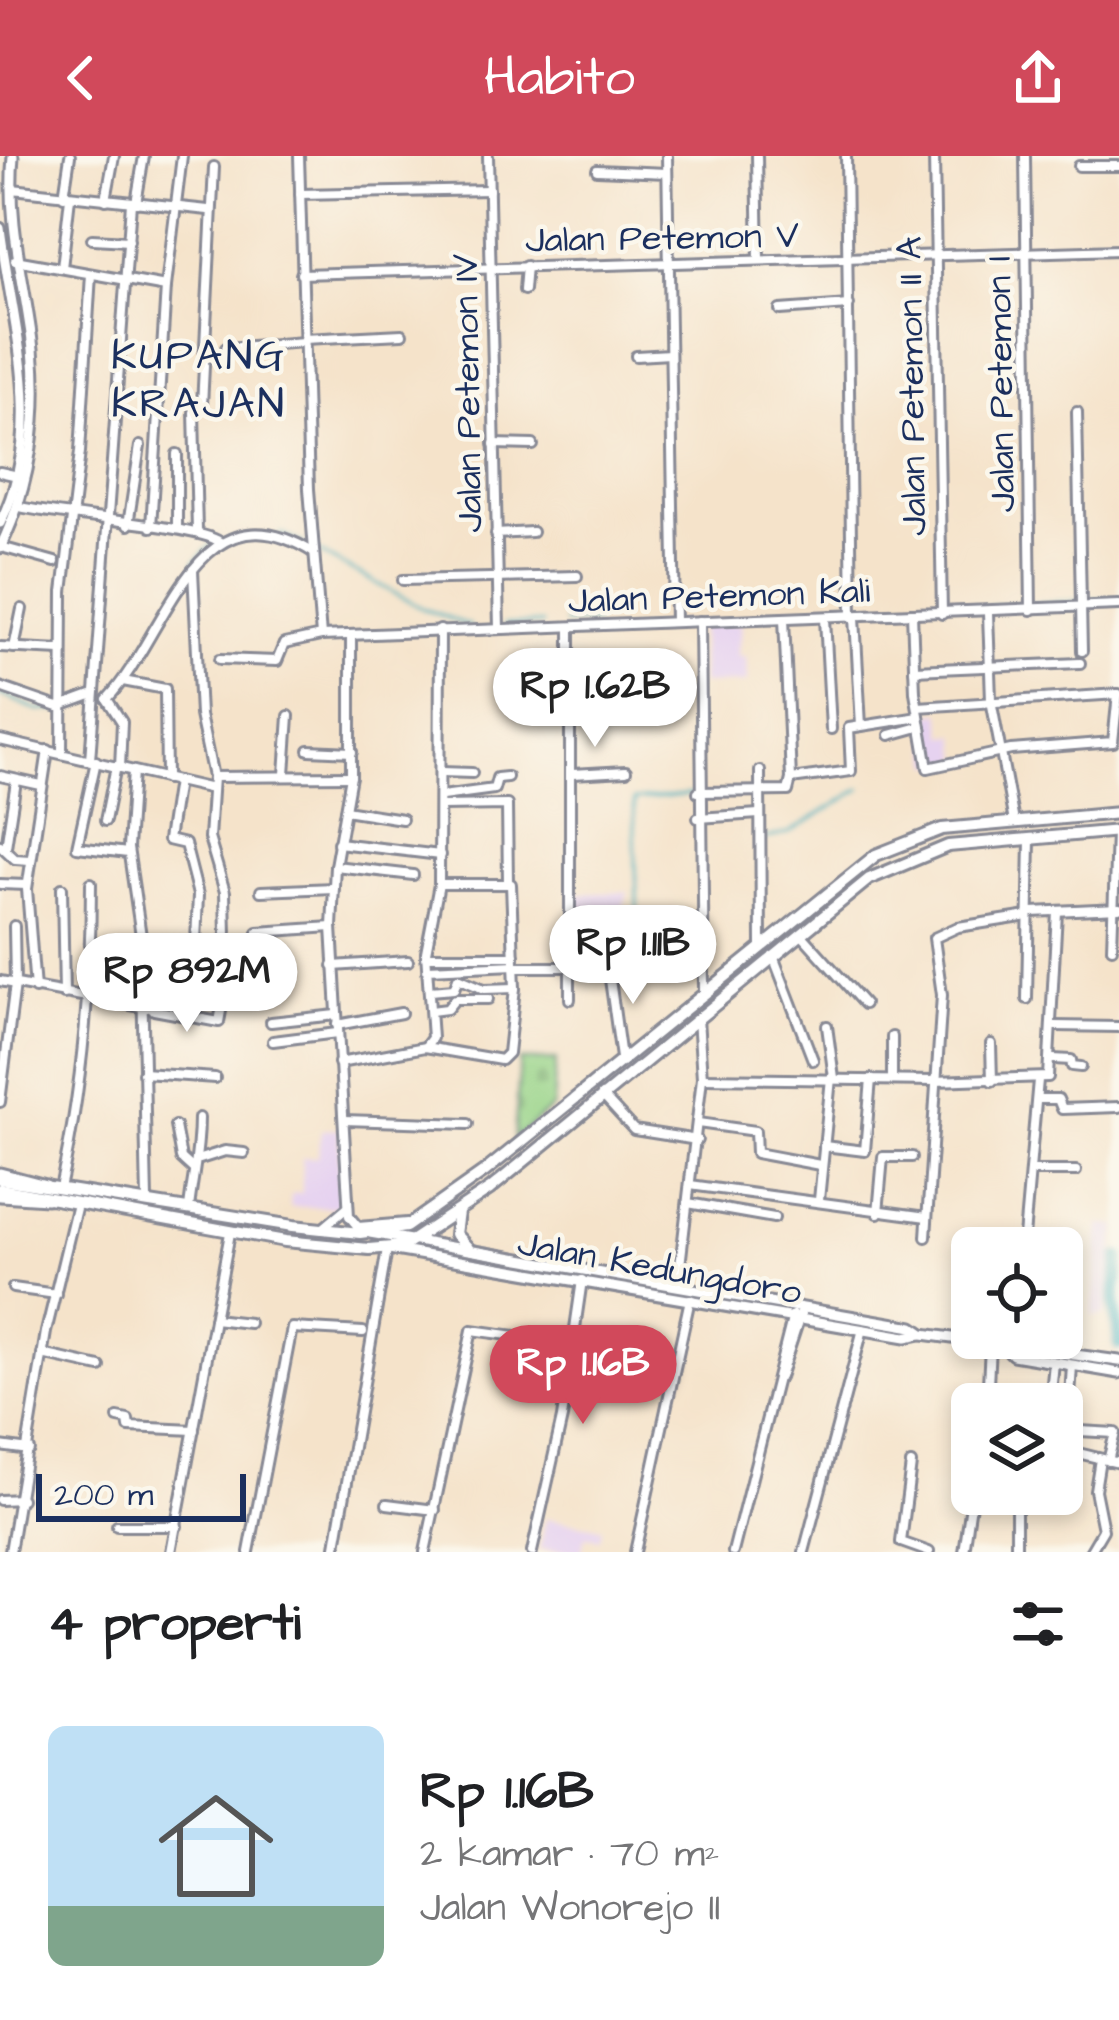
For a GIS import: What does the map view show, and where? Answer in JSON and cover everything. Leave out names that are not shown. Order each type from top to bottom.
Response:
[{"type":"highway","points":[[0,1192],[51,1191],[147,1200],[370,1233],[414,1223],[876,855],[942,829],[1119,813]]},
{"type":"highway","points":[[0,1176],[76,1204],[230,1233],[388,1249],[416,1242],[869,879],[948,846],[1118,831]]},
{"type":"highway","points":[[621,1058],[637,1065]]},
{"type":"highway","points":[[621,1058],[621,1078]]},
{"type":"highway","points":[[458,1212],[455,1234],[468,1248]]},
{"type":"main road","points":[[0,548],[20,507],[29,459],[28,353],[10,189],[13,156]]},
{"type":"main road","points":[[0,228],[28,353],[18,476],[0,523]]},
{"type":"main road","name":"Jalan Kedungdoro","points":[[370,1233],[678,1283],[906,1337],[951,1339]]},
{"type":"main road","name":"Jalan Kedungdoro","points":[[388,1249],[404,1256],[913,1327],[921,1334]]},
{"type":"main road","name":"Jalan Kedungdoro","points":[[1083,1356],[1119,1361]]},
{"type":"main road","name":"Jalan Kedungdoro","points":[[1048,1359],[1119,1372]]},
{"type":"street","points":[[62,268],[70,156]]},
{"type":"street","points":[[106,200],[114,156]]},
{"type":"street","points":[[128,853],[76,847],[93,760],[92,698],[128,241],[144,156]]},
{"type":"street","points":[[151,527],[166,287],[182,156]]},
{"type":"street","points":[[220,659],[277,661],[284,644],[322,636],[304,340],[299,156]]},
{"type":"street","name":"Jalan Petemon IV","points":[[488,156],[498,626]]},
{"type":"street","points":[[667,156],[675,619]]},
{"type":"street","points":[[758,156],[759,260]]},
{"type":"street","points":[[846,156],[852,615],[861,725]]},
{"type":"street","name":"Jalan Petemon II A","points":[[934,156],[942,611]]},
{"type":"street","name":"Jalan Petemon I","points":[[1024,156],[1031,606]]},
{"type":"street","points":[[197,532],[194,411],[202,406],[208,210],[214,166]]},
{"type":"street","points":[[1078,166],[1119,166]]},
{"type":"street","points":[[597,170],[667,173]]},
{"type":"street","points":[[10,189],[208,210]]},
{"type":"street","points":[[300,194],[489,190]]},
{"type":"street","points":[[92,239],[128,241]]},
{"type":"street","name":"Jalan Petemon V","points":[[301,274],[1119,250]]},
{"type":"street","points":[[15,260],[166,287]]},
{"type":"street","points":[[524,290],[526,266]]},
{"type":"street","points":[[62,753],[61,650],[91,274]]},
{"type":"street","points":[[780,310],[849,305]]},
{"type":"street","points":[[226,348],[402,334]]},
{"type":"street","points":[[636,356],[671,354]]},
{"type":"street","points":[[1077,412],[1082,651]]},
{"type":"street","points":[[494,444],[533,445]]},
{"type":"street","points":[[128,525],[140,446]]},
{"type":"street","points":[[177,529],[178,454]]},
{"type":"street","points":[[0,472],[18,476]]},
{"type":"street","points":[[20,507],[72,519],[197,532],[218,540],[254,533],[279,535],[315,550]]},
{"type":"street","points":[[496,534],[532,532]]},
{"type":"street","points":[[105,821],[118,767],[122,722],[107,698],[193,569],[218,540]]},
{"type":"street","points":[[0,548],[55,562]]},
{"type":"street","points":[[0,981],[219,1022],[227,979],[225,892],[209,838],[213,777],[200,715],[193,569]]},
{"type":"street","points":[[403,580],[577,576]]},
{"type":"street","name":"Jalan Petemon Kali","points":[[322,636],[675,619],[942,611],[988,614],[1082,602],[1119,605]]},
{"type":"street","points":[[14,648],[22,609]]},
{"type":"street","points":[[791,779],[851,771],[849,728],[919,717],[992,700],[1118,694],[1113,742],[1000,752],[928,768],[919,717],[914,670],[912,614]]},
{"type":"street","points":[[988,614],[992,700],[1014,822]]},
{"type":"street","points":[[698,793],[791,790],[784,618]]},
{"type":"street","points":[[825,618],[831,729]]},
{"type":"street","points":[[700,620],[698,818],[704,991]]},
{"type":"street","points":[[570,627],[570,999]]},
{"type":"street","points":[[425,1047],[432,1038],[427,956],[440,884],[440,630]]},
{"type":"street","points":[[351,635],[351,776],[335,866],[332,927],[348,1207],[350,1221],[358,1227],[414,1223]]},
{"type":"street","points":[[0,647],[61,650]]},
{"type":"street","points":[[914,670],[1080,663]]},
{"type":"street","points":[[122,681],[165,689],[172,780],[168,840],[185,844],[197,896],[193,1014]]},
{"type":"street","points":[[0,687],[64,709],[92,698]]},
{"type":"street","points":[[285,774],[289,716]]},
{"type":"street","points":[[890,735],[919,717]]},
{"type":"street","points":[[0,740],[212,789]]},
{"type":"street","points":[[35,989],[27,885],[48,750]]},
{"type":"street","points":[[309,751],[352,752]]},
{"type":"street","points":[[133,770],[128,853],[147,1009],[143,1072],[147,1200]]},
{"type":"street","points":[[441,772],[472,773]]},
{"type":"street","points":[[572,774],[626,772]]},
{"type":"street","points":[[760,772],[761,944]]},
{"type":"street","points":[[0,776],[41,785]]},
{"type":"street","points":[[213,777],[351,776]]},
{"type":"street","points":[[441,801],[494,789],[497,778],[508,777]]},
{"type":"street","points":[[16,782],[3,846],[15,859],[30,860]]},
{"type":"street","points":[[339,1063],[425,1047],[501,1060],[508,1052],[515,988],[507,805],[441,801]]},
{"type":"street","points":[[345,810],[402,819]]},
{"type":"street","points":[[698,818],[759,814]]},
{"type":"street","points":[[1112,947],[1118,831]]},
{"type":"street","points":[[1027,999],[1030,838]]},
{"type":"street","points":[[338,843],[440,855]]},
{"type":"street","points":[[335,866],[413,875]]},
{"type":"street","points":[[51,1191],[71,1144],[88,998],[92,883]]},
{"type":"street","points":[[440,884],[508,883]]},
{"type":"street","points":[[0,884],[27,885]]},
{"type":"street","points":[[62,888],[64,994]]},
{"type":"street","points":[[261,891],[334,888]]},
{"type":"street","points":[[926,1237],[942,995],[934,938],[958,927],[1029,914],[1116,908]]},
{"type":"street","points":[[702,1078],[1038,1080],[1051,1073],[1053,1059],[1058,912]]},
{"type":"street","points":[[0,1102],[15,984],[14,926]]},
{"type":"street","points":[[259,932],[332,927]]},
{"type":"street","points":[[800,932],[864,1004]]},
{"type":"street","points":[[772,954],[789,986],[813,1060]]},
{"type":"street","points":[[427,956],[609,970],[639,965],[700,968]]},
{"type":"street","points":[[333,966],[408,961]]},
{"type":"street","points":[[428,969],[514,963]]},
{"type":"street","points":[[609,970],[621,1058]]},
{"type":"street","points":[[430,991],[454,989],[458,978],[484,989],[515,988]]},
{"type":"street","points":[[431,1011],[447,1009],[458,998],[488,999]]},
{"type":"street","points":[[273,1040],[401,1013]]},
{"type":"street","points":[[678,1283],[702,1078],[698,1016]]},
{"type":"street","points":[[271,1022],[337,1024]]},
{"type":"street","points":[[819,1200],[832,1078],[827,1026]]},
{"type":"street","points":[[1054,1026],[1119,1027]]},
{"type":"street","points":[[892,1037],[892,1079]]},
{"type":"street","points":[[991,1044],[992,1081]]},
{"type":"street","points":[[1053,1059],[1071,1060],[1072,1066],[1081,1067]]},
{"type":"street","points":[[143,1072],[215,1078]]},
{"type":"street","points":[[824,1146],[865,1151],[871,1078]]},
{"type":"street","points":[[1025,1227],[1038,1080]]},
{"type":"street","points":[[602,1095],[634,1130],[697,1140]]},
{"type":"street","points":[[1036,1099],[1058,1099],[1062,1109],[1119,1107]]},
{"type":"street","points":[[188,1208],[193,1169],[200,1159],[199,1118]]},
{"type":"street","points":[[344,1120],[468,1124]]},
{"type":"street","points":[[698,1123],[755,1131],[756,1153],[820,1165]]},
{"type":"street","points":[[176,1126],[181,1158],[193,1169]]},
{"type":"street","points":[[200,1159],[225,1151],[244,1153]]},
{"type":"street","points":[[878,1214],[882,1158],[912,1157]]},
{"type":"street","points":[[1030,1171],[1076,1171]]},
{"type":"street","points":[[690,1185],[927,1217]]},
{"type":"street","points":[[688,1203],[775,1218]]},
{"type":"street","points":[[10,1552],[42,1354],[76,1204]]},
{"type":"street","points":[[322,1229],[348,1207]]},
{"type":"street","points":[[171,1552],[230,1233]]},
{"type":"street","points":[[335,1552],[388,1249]]},
{"type":"street","points":[[532,1552],[562,1418],[582,1280]]},
{"type":"street","points":[[13,1288],[56,1294]]},
{"type":"street","points":[[635,1552],[690,1298]]},
{"type":"street","points":[[733,1552],[798,1311]]},
{"type":"street","points":[[214,1319],[249,1323]]},
{"type":"street","points":[[249,1552],[292,1328],[363,1332]]},
{"type":"street","points":[[804,1552],[863,1328]]},
{"type":"street","points":[[425,1552],[472,1330],[530,1338]]},
{"type":"street","points":[[42,1354],[100,1366]]},
{"type":"street","points":[[1052,1383],[1054,1361]]},
{"type":"street","points":[[1070,1383],[1072,1365]]},
{"type":"street","points":[[118,1418],[127,1420],[129,1427],[194,1430]]},
{"type":"street","points":[[1083,1431],[1115,1433],[1094,1485],[1103,1526],[1090,1552]]},
{"type":"street","points":[[0,1446],[29,1450]]},
{"type":"street","points":[[1083,1454],[1119,1463]]},
{"type":"street","points":[[911,1464],[901,1541],[928,1552]]},
{"type":"street","points":[[0,1500],[21,1499]]},
{"type":"street","points":[[386,1504],[434,1510]]},
{"type":"street","points":[[964,1552],[968,1515]]},
{"type":"street","points":[[1016,1515],[1016,1552]]},
{"type":"street","points":[[117,1526],[177,1526]]},
{"type":"shaded area","points":[[701,624],[742,624],[737,656],[746,657],[747,683],[702,684]]},
{"type":"shaded area","points":[[941,712],[945,736],[957,735],[961,760],[932,765],[924,715]]},
{"type":"shaded area","points":[[628,892],[616,930],[574,928],[576,894]]},
{"type":"shaded area","points":[[339,1129],[339,1207],[290,1207],[291,1194],[302,1193],[302,1158],[318,1157],[321,1130]]},
{"type":"shaded area","points":[[1100,1225],[1117,1226],[1105,1315],[1092,1316]]},
{"type":"shaded area","points":[[546,1518],[602,1528],[600,1539],[585,1536],[581,1552],[540,1549]]},
{"type":"green space","points":[[556,1060],[553,1107],[514,1139],[520,1061]]},
{"type":"waterway","points":[[280,534],[304,544]]},
{"type":"waterway","points":[[194,563],[212,544]]},
{"type":"waterway","points":[[318,552],[422,608],[470,626]]},
{"type":"waterway","points":[[1085,600],[1119,600]]},
{"type":"waterway","points":[[984,607],[1076,601]]},
{"type":"waterway","points":[[564,623],[596,622]]},
{"type":"waterway","points":[[504,625],[542,624]]},
{"type":"waterway","points":[[0,694],[38,710],[55,710]]},
{"type":"waterway","points":[[64,710],[89,702]]},
{"type":"waterway","points":[[761,839],[787,834],[861,789]]},
{"type":"waterway","points":[[639,964],[634,800],[696,794]]},
{"type":"waterway","points":[[1119,1257],[1114,1303],[1119,1345]]},
{"type":"district","name":"KUPANG KRAJAN","points":[[199,378]]}]
